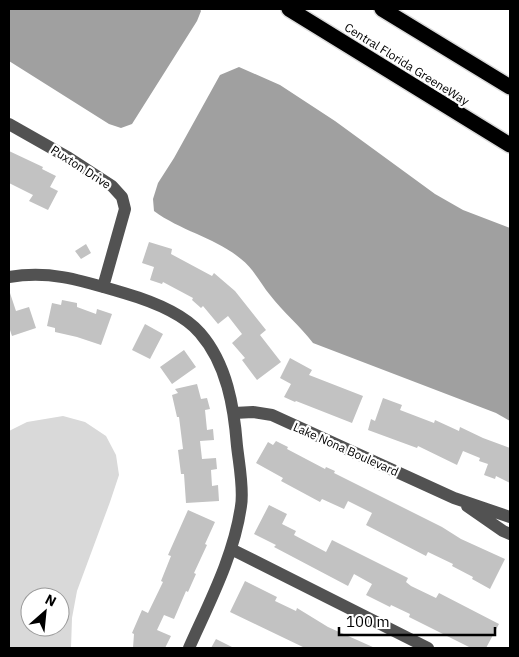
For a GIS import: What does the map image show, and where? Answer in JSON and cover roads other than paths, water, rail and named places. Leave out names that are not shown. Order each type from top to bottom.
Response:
[{"type":"highway","name":"Central Florida GreeneWay","points":[[289,9],[510,145]]},
{"type":"highway","points":[[382,9],[510,87]]},
{"type":"street","name":"Puxton Drive","points":[[9,124],[37,139],[112,186],[122,197],[125,210],[103,287]]},
{"type":"street","points":[[9,277],[29,274],[64,276],[138,297],[169,310],[199,332],[219,359],[234,414],[242,505],[231,549],[189,648]]},
{"type":"street","name":"Lake Nona Boulevard","points":[[234,414],[252,412],[272,415],[454,498],[510,517]]},
{"type":"street","name":"Lake Nona Boulevard","points":[[454,498],[510,534]]},
{"type":"street","points":[[231,549],[428,648]]}]
